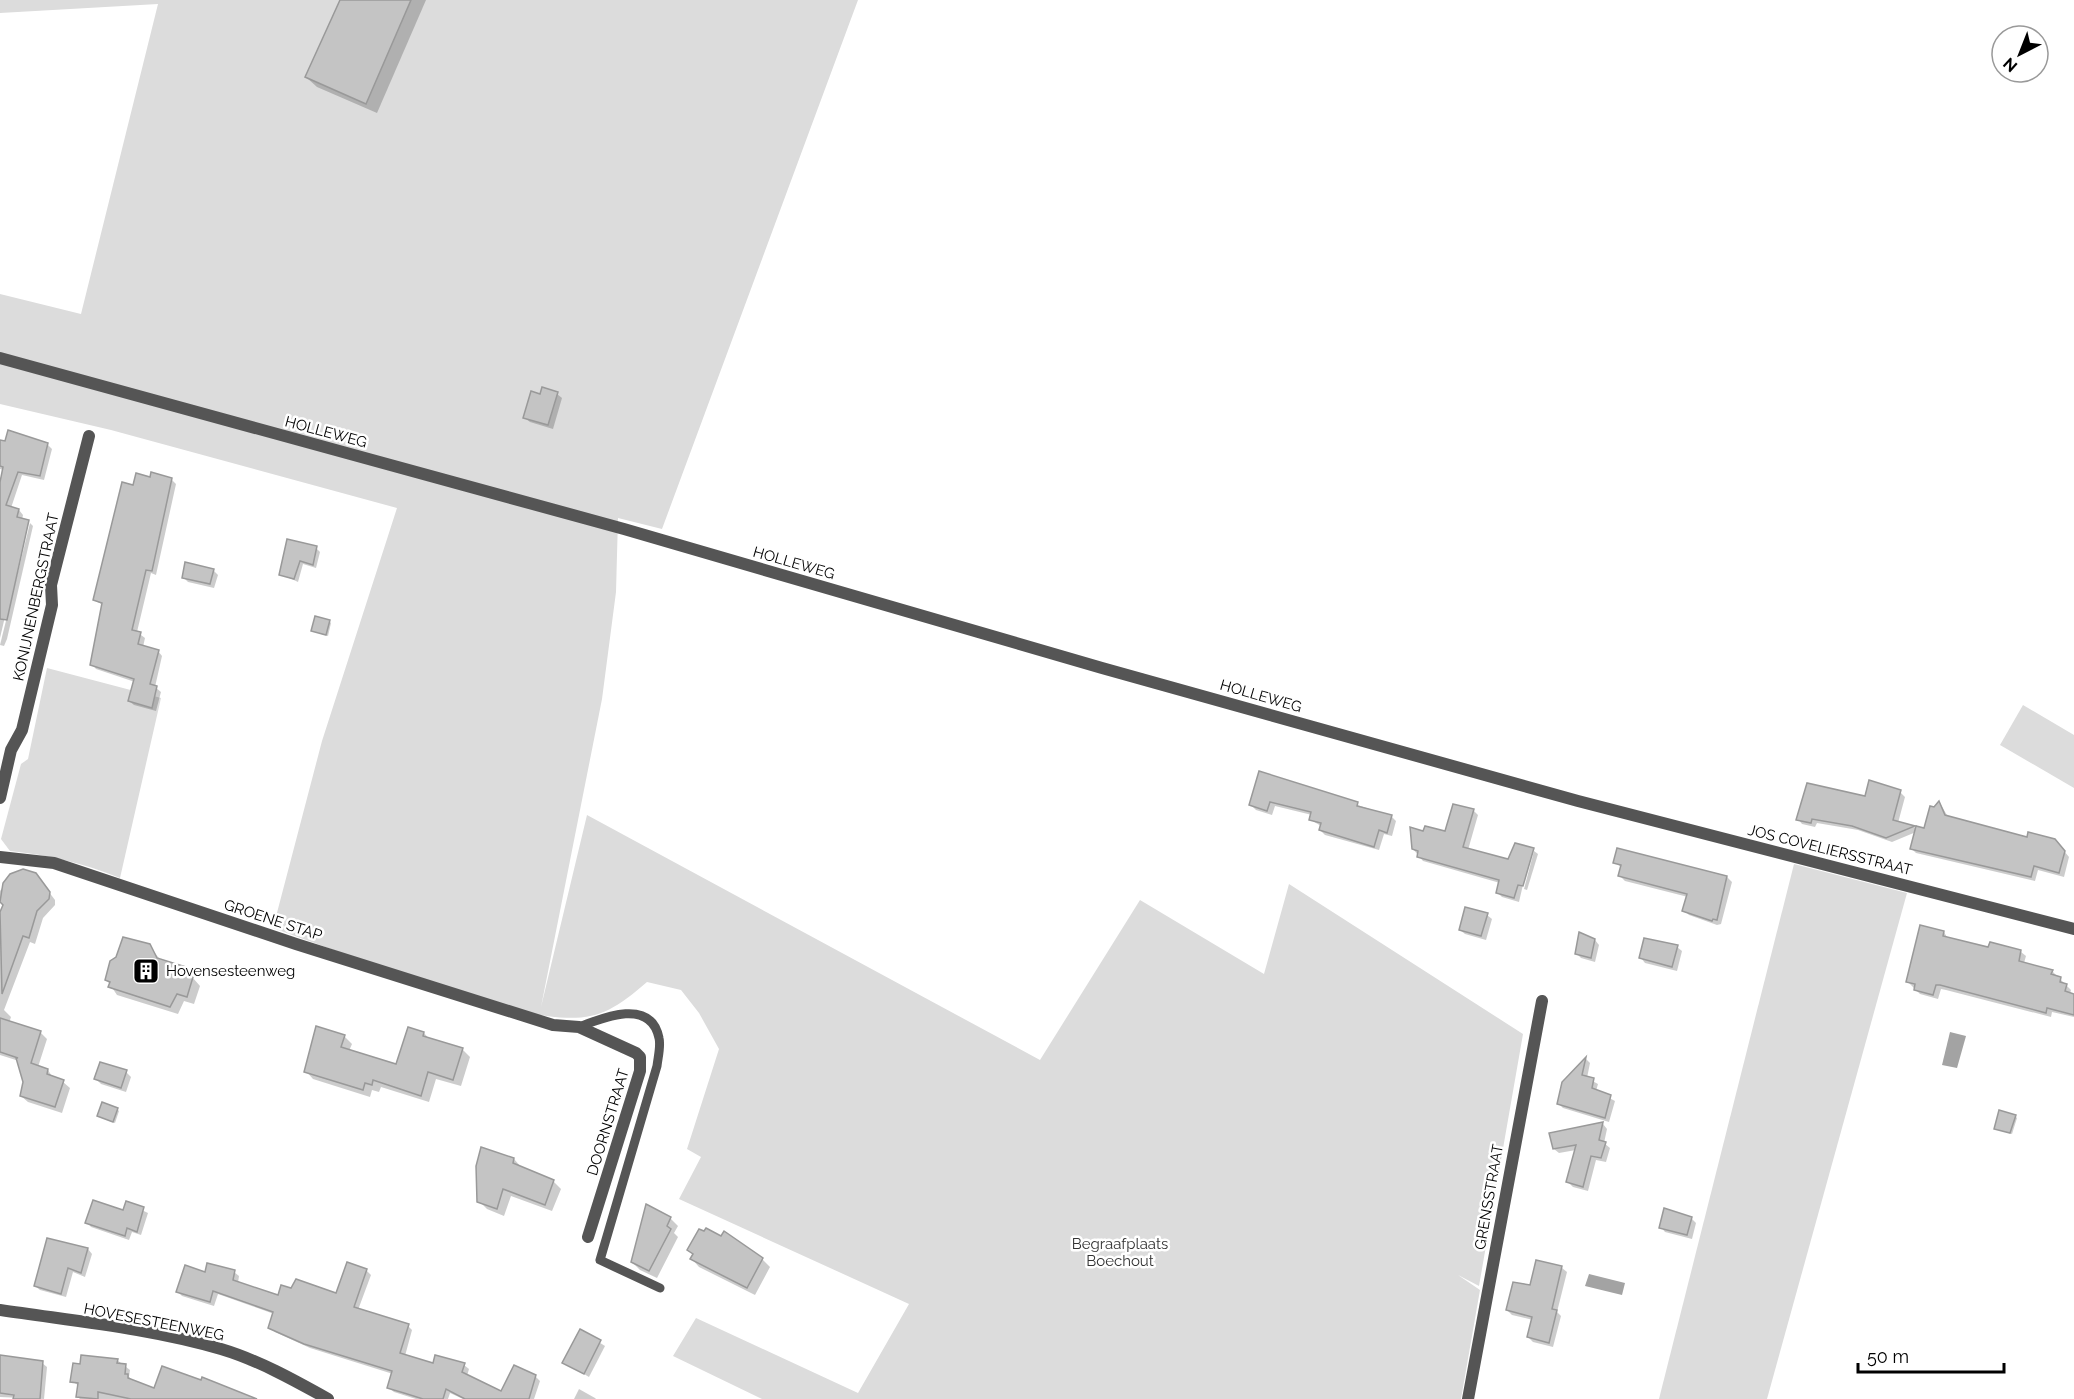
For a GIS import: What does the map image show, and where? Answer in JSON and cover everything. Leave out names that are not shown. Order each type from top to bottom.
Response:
[{"type":"street","name":"HOLLEWEG","points":[[0,358],[624,529],[1102,668],[1578,801]]},
{"type":"street","name":"KONIJNENBERGSTRAAT","points":[[0,798],[12,750],[22,730],[52,605],[51,585],[89,436]]},
{"type":"street","name":"JOS COVELIERSSTRAAT","points":[[1578,801],[2074,929]]},
{"type":"street","name":"GROENE STAP","points":[[0,857],[54,863],[296,944],[535,1019]]},
{"type":"street","name":"GRENSSTRAAT","points":[[1468,1399],[1542,1001]]},
{"type":"street","name":"DOORNSTRAAT","points":[[535,1019],[553,1025],[579,1027],[636,1053],[642,1065],[588,1236]]},
{"type":"street","name":"HOVESESTEENWEG","points":[[0,1310],[181,1339],[222,1349],[261,1364],[328,1399]]},
{"type":"lane","points":[[579,1027],[600,1018],[635,1013],[647,1017],[655,1026],[660,1040],[657,1066],[600,1260],[660,1288]]},
{"type":"green space","name":"Begraafplaats Boechout","points":[[0,0],[858,0],[662,529],[618,518],[616,592],[602,699],[541,1007],[587,815],[1040,1060],[1140,900],[1264,974],[1289,884],[1523,1034],[1479,1286],[1458,1275],[1480,1290],[1461,1399],[762,1399],[673,1356],[696,1318],[858,1393],[909,1304],[679,1199],[701,1157],[687,1149],[719,1049],[699,1013],[681,990],[647,982],[621,1002],[598,1014],[573,1018],[540,1015],[538,1024],[273,928],[322,741],[397,508],[111,430],[0,404],[0,294],[81,314],[158,4],[0,13]]},
{"type":"green space","points":[[47,668],[161,698],[120,878],[66,860],[10,851],[1,839],[21,764],[28,759]]},
{"type":"green space","points":[[2023,705],[2074,735],[2074,788],[2000,745]]},
{"type":"green space","points":[[1794,864],[1907,893],[1767,1399],[1659,1399]]},
{"type":"shaded area","points":[[1950,1032],[1966,1036],[1957,1068],[1942,1065]]},
{"type":"shaded area","points":[[1589,1274],[1625,1283],[1622,1295],[1585,1286]]},
{"type":"building","points":[[340,0],[411,0],[366,104],[305,77]]},
{"type":"building","points":[[542,387],[558,392],[548,425],[523,418],[531,391],[540,394]]},
{"type":"building","points":[[8,430],[48,443],[40,476],[18,472],[6,505],[19,509],[17,517],[29,520],[7,620],[0,619],[0,482],[3,467],[0,466],[0,440],[5,441]]},
{"type":"building","points":[[151,472],[172,478],[152,571],[146,570],[132,630],[141,632],[138,644],[159,650],[150,684],[157,686],[152,708],[128,701],[134,679],[90,665],[102,603],[93,600],[122,482],[133,485],[136,473],[150,477]]},
{"type":"building","points":[[287,539],[317,546],[313,565],[300,561],[294,579],[279,575]]},
{"type":"building","points":[[185,562],[214,569],[210,584],[182,578]]},
{"type":"building","points":[[315,616],[330,620],[326,635],[311,631]]},
{"type":"building","points":[[1259,771],[1358,802],[1357,806],[1392,815],[1387,833],[1379,830],[1374,847],[1319,830],[1321,823],[1309,820],[1311,812],[1270,802],[1267,811],[1249,805]]},
{"type":"building","points":[[1869,780],[1901,790],[1893,820],[1915,826],[1886,838],[1852,826],[1812,819],[1811,823],[1796,820],[1807,783],[1865,796]]},
{"type":"building","points":[[1939,801],[1945,815],[2027,837],[2028,832],[2055,839],[2065,851],[2059,873],[2034,866],[2031,877],[1910,849],[1916,826],[1924,828],[1930,806],[1934,807]]},
{"type":"building","points":[[1453,804],[1474,809],[1463,847],[1508,859],[1515,843],[1534,848],[1523,886],[1518,885],[1514,898],[1496,893],[1499,880],[1417,857],[1418,851],[1412,849],[1410,827],[1423,831],[1425,826],[1445,831]]},
{"type":"building","points":[[1617,848],[1727,876],[1717,920],[1712,921],[1682,911],[1687,894],[1618,876],[1621,865],[1613,863]]},
{"type":"building","points":[[23,869],[36,873],[50,892],[49,899],[37,911],[29,938],[23,936],[2,994],[0,912],[3,905],[0,902],[3,883],[10,874]]},
{"type":"building","points":[[1465,907],[1488,913],[1481,936],[1459,930]]},
{"type":"building","points":[[1920,925],[1944,931],[1943,936],[1988,947],[1990,942],[2021,950],[2019,961],[2053,970],[2051,974],[2061,977],[2060,982],[2067,984],[2065,991],[2074,994],[2074,1015],[2047,1008],[2046,1013],[1940,985],[1936,985],[1933,995],[1914,990],[1915,984],[1906,982]]},
{"type":"building","points":[[1579,932],[1595,939],[1591,958],[1575,954]]},
{"type":"building","name":"Hovensesteenweg","points":[[123,937],[150,944],[157,958],[186,967],[184,974],[193,977],[187,997],[177,994],[170,1007],[108,987],[110,982],[105,980],[110,961],[116,957]]},
{"type":"building","points":[[1644,938],[1678,945],[1672,967],[1639,958]]},
{"type":"building","points":[[0,1018],[41,1031],[31,1063],[48,1069],[47,1074],[64,1080],[55,1107],[20,1096],[23,1082],[16,1058],[18,1058],[0,1052]]},
{"type":"building","points":[[316,1026],[345,1035],[341,1047],[396,1064],[408,1027],[424,1032],[423,1036],[463,1048],[453,1080],[428,1072],[421,1096],[373,1080],[372,1085],[365,1083],[363,1090],[304,1072]]},
{"type":"building","points":[[1586,1057],[1582,1075],[1594,1078],[1592,1088],[1611,1095],[1605,1118],[1557,1104],[1562,1082]]},
{"type":"building","points":[[100,1062],[127,1070],[121,1088],[94,1079]]},
{"type":"building","points":[[102,1102],[118,1108],[113,1122],[97,1116]]},
{"type":"building","points":[[1999,1110],[2016,1115],[2010,1133],[1994,1129]]},
{"type":"building","points":[[1603,1122],[1599,1140],[1606,1142],[1601,1158],[1591,1156],[1583,1187],[1566,1182],[1576,1145],[1553,1149],[1549,1133]]},
{"type":"building","points":[[481,1147],[514,1158],[513,1163],[554,1180],[545,1205],[503,1189],[497,1209],[477,1202],[476,1166]]},
{"type":"building","points":[[93,1200],[123,1210],[126,1201],[144,1207],[137,1232],[127,1228],[125,1236],[85,1223]]},
{"type":"building","points":[[646,1204],[671,1217],[667,1226],[671,1229],[649,1271],[631,1262]]},
{"type":"building","points":[[1664,1208],[1692,1217],[1687,1235],[1659,1228]]},
{"type":"building","points":[[706,1228],[721,1236],[724,1231],[763,1258],[747,1288],[690,1259],[693,1254],[687,1250],[699,1229],[704,1231]]},
{"type":"building","points":[[47,1238],[88,1248],[81,1273],[68,1268],[61,1294],[34,1286]]},
{"type":"building","points":[[1536,1260],[1562,1266],[1552,1309],[1557,1310],[1549,1343],[1527,1337],[1532,1317],[1506,1310],[1513,1282],[1530,1285]]},
{"type":"building","points":[[347,1262],[367,1269],[354,1307],[409,1324],[400,1353],[433,1363],[435,1355],[465,1363],[462,1372],[501,1391],[514,1365],[536,1375],[529,1399],[465,1399],[446,1389],[443,1399],[423,1399],[387,1388],[392,1371],[304,1344],[268,1328],[273,1312],[213,1291],[210,1302],[176,1292],[185,1265],[205,1272],[207,1263],[235,1270],[233,1280],[278,1295],[281,1285],[291,1288],[296,1279],[336,1293]]},
{"type":"building","points":[[580,1329],[601,1340],[584,1374],[562,1363]]},
{"type":"building","points":[[0,1355],[43,1361],[40,1399],[13,1399],[14,1395],[0,1393]]},
{"type":"building","points":[[81,1355],[118,1359],[117,1363],[126,1364],[125,1374],[128,1374],[128,1378],[154,1388],[162,1366],[201,1380],[202,1377],[257,1399],[131,1399],[98,1392],[98,1399],[76,1397],[78,1383],[70,1382],[73,1363],[80,1364]]},
{"type":"place","name":"Hovensesteenweg","points":[[146,971]]}]
